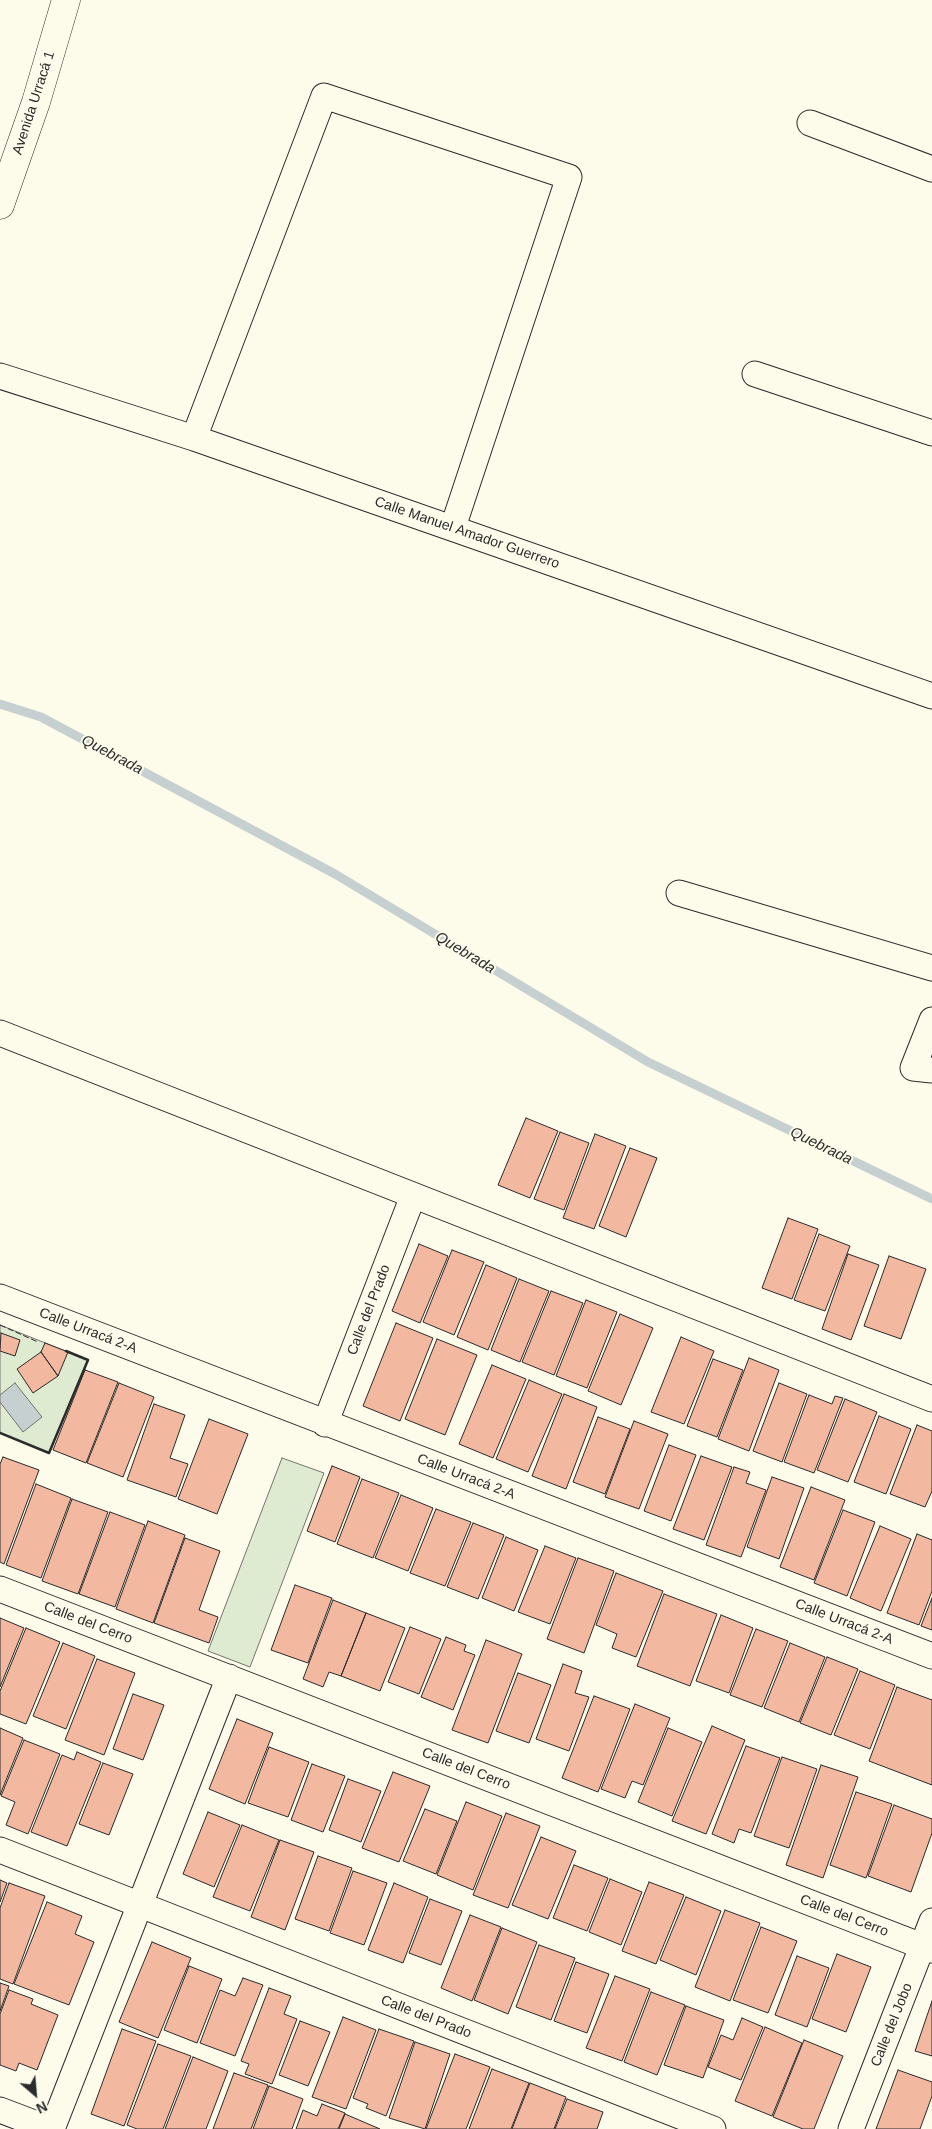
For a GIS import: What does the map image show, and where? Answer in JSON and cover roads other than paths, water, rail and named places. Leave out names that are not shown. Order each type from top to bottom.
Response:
[{"type":"street","name":"Avenida Urracá 1","points":[[0,205],[36,102],[66,0]]},
{"type":"street","points":[[194,438],[324,96],[569,177],[452,527]]},
{"type":"street","points":[[810,123],[932,169]]},
{"type":"street","points":[[755,374],[932,433]]},
{"type":"street","name":"Calle Manuel Amador Guerrero","points":[[0,376],[194,438],[932,696]]},
{"type":"street","points":[[679,893],[932,968]]},
{"type":"street","points":[[932,1020],[913,1068],[932,1070]]},
{"type":"street","points":[[0,1033],[932,1399]]},
{"type":"street","name":"Calle del Prado","points":[[325,1424],[413,1196]]},
{"type":"street","name":"Calle Urracá 2-A","points":[[0,1297],[325,1424],[932,1656]]},
{"type":"street","name":"Calle del Cerro","points":[[0,1589],[928,1948]]},
{"type":"street","points":[[0,2110],[51,2129],[229,1677]]},
{"type":"street","name":"Calle del Prado","points":[[0,1850],[713,2129]]},
{"type":"street","name":"Calle del Jobo","points":[[851,2129],[928,1948],[932,1920]]},
{"type":"waterway","name":"Quebrada","points":[[0,704],[41,717],[335,874],[648,1062],[932,1199]]}]
